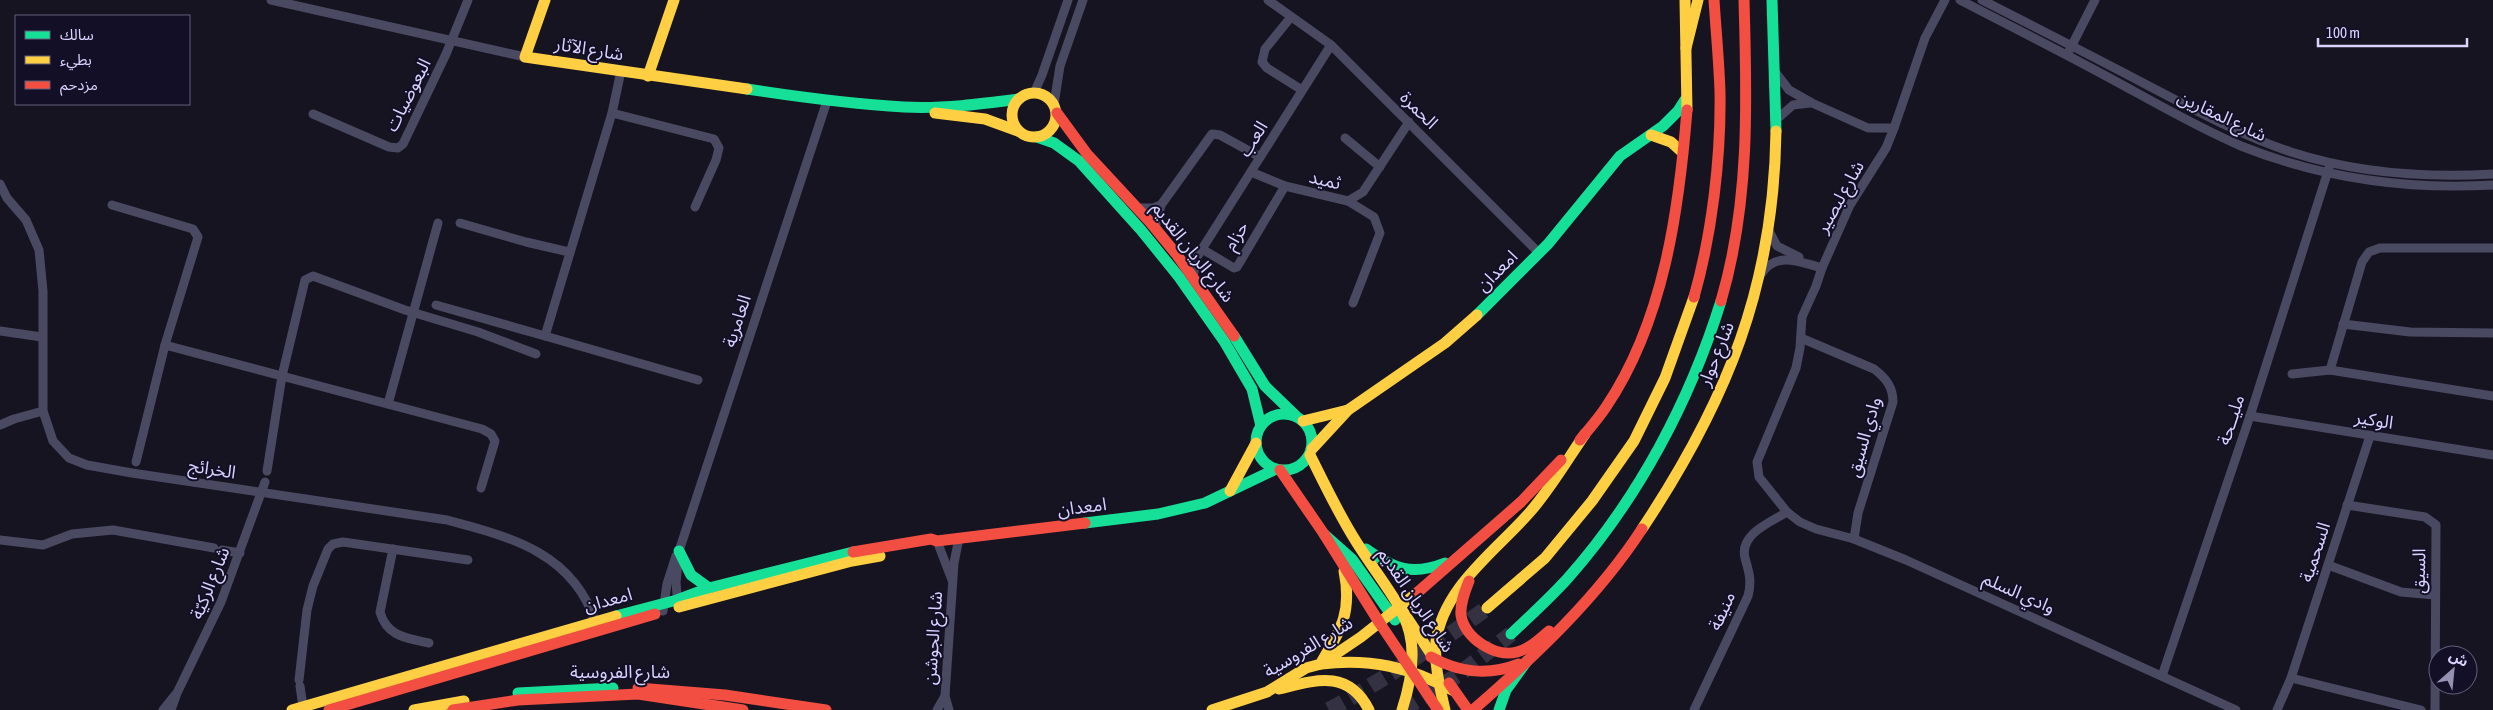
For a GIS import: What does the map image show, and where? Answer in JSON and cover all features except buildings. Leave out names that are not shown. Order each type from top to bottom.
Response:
[{"type":"main road","points":[[525,57],[545,0]]},
{"type":"main road","points":[[648,76],[674,0]]},
{"type":"main road","points":[[1445,710],[1437,682],[1435,645],[1444,612],[1456,589],[1531,512],[1616,392],[1644,330],[1673,225],[1682,178],[1686,98],[1685,0]]},
{"type":"main road","points":[[1686,48],[1698,0]]},
{"type":"main road","points":[[1487,608],[1545,558],[1603,486],[1634,441],[1665,378],[1687,321],[1702,269],[1714,202],[1720,93],[1714,0]]},
{"type":"main road","name":"شارع حوار","points":[[1511,634],[1568,578],[1614,518],[1656,456],[1688,391],[1712,329],[1727,280],[1741,208],[1747,93],[1744,0]]},
{"type":"main road","name":"شارع حوار","points":[[1527,661],[1557,634],[1641,535],[1699,437],[1748,320],[1768,227],[1775,163],[1776,73],[1772,0]]},
{"type":"main road","name":"شارع الآثار","points":[[525,57],[827,101],[906,107],[986,120],[1018,131]]},
{"type":"main road","points":[[1034,92],[1045,96],[1055,109],[1052,129],[1038,137],[1027,136],[1018,131],[1012,118],[1012,111],[1019,99],[1034,92]]},
{"type":"main road","name":"امعدان","points":[[1311,452],[1348,410],[1445,343],[1499,295],[1539,253],[1620,156],[1633,144],[1671,122],[1686,98]]},
{"type":"main road","name":"شارع الآثار","points":[[906,107],[981,104],[1019,99]]},
{"type":"main road","name":"شارع الريان القديم","points":[[1055,109],[1087,154],[1155,228],[1193,277],[1265,386],[1299,418]]},
{"type":"main road","points":[[1651,135],[1671,142],[1682,152]]},
{"type":"main road","name":"شارع الريان القديم","points":[[1038,137],[1054,143],[1080,160],[1179,277],[1224,341],[1252,389],[1261,426]]},
{"type":"main road","name":"امعدان","points":[[1299,418],[1348,410]]},
{"type":"main road","points":[[1228,494],[1244,470],[1261,426],[1272,416],[1279,414],[1299,418],[1312,436],[1311,452],[1296,468],[1278,469]]},
{"type":"main road","points":[[1356,542],[1394,568],[1409,571],[1428,571],[1459,557],[1521,502],[1586,434]]},
{"type":"main road","points":[[1256,443],[1264,462],[1278,469],[1324,534],[1379,622],[1438,710]]},
{"type":"main road","name":"شارع الريان القديم","points":[[1311,452],[1356,542],[1468,710]]},
{"type":"main road","name":"امعدان","points":[[678,603],[709,588],[853,552],[932,539],[937,541],[1158,514],[1205,503],[1228,494],[1278,469]]},
{"type":"main road","points":[[1324,534],[1352,559],[1413,644],[1435,660],[1460,670],[1481,673],[1503,671],[1527,661]]},
{"type":"main road","name":"امعدان","points":[[298,708],[678,603],[852,561],[933,546],[937,541]]},
{"type":"main road","points":[[679,551],[691,575],[709,588]]},
{"type":"main road","name":"شارع الفروسية","points":[[1212,710],[1267,692],[1306,668],[1320,664],[1362,637],[1459,557]]},
{"type":"main road","points":[[1320,664],[1342,628],[1347,616],[1346,579],[1341,560]]},
{"type":"main road","points":[[1474,570],[1464,592],[1461,606],[1462,622],[1475,641],[1494,650],[1515,652],[1541,639],[1590,596]]},
{"type":"main road","points":[[1400,607],[1413,644],[1412,670],[1402,710]]},
{"type":"main road","name":"امعدان","points":[[329,710],[597,626]]},
{"type":"main road","points":[[1320,664],[1371,661],[1412,670],[1454,691]]},
{"type":"main road","points":[[1473,710],[1527,661]]},
{"type":"main road","points":[[1499,710],[1506,690],[1527,661]]},
{"type":"main road","points":[[1267,692],[1330,679],[1356,690],[1365,699],[1369,710]]},
{"type":"main road","name":"شارع الفروسية","points":[[414,710],[539,690],[640,688],[716,694],[826,710]]},
{"type":"main road","points":[[453,710],[518,700],[638,694],[742,710]]},
{"type":"street","name":"شارع الآثار","points":[[272,0],[525,57]]},
{"type":"street","name":"البعوضيات","points":[[314,114],[389,147],[398,148],[403,144],[452,40],[468,0]]},
{"type":"street","points":[[1034,92],[1042,75],[1068,0]]},
{"type":"street","points":[[1055,109],[1060,66],[1083,0]]},
{"type":"street","name":"الحمرة","points":[[1268,0],[1330,45],[1539,253]]},
{"type":"street","name":"شارع لبصير","points":[[1801,338],[1802,317],[1822,268],[1850,205],[1886,148],[1925,38],[1945,0]]},
{"type":"street","name":"شارع المقارين","points":[[1960,0],[2220,136],[2262,154],[2327,172],[2411,185],[2493,185]]},
{"type":"street","name":"شارع المقارين","points":[[1982,0],[2225,126],[2277,147],[2331,162],[2404,174],[2447,176],[2493,174]]},
{"type":"street","points":[[2067,56],[2095,0]]},
{"type":"street","points":[[1291,17],[1264,49],[1262,62],[1267,68],[1302,90]]},
{"type":"street","name":"العب","points":[[1193,277],[1197,256],[1330,45]]},
{"type":"street","points":[[545,336],[612,113],[621,71]]},
{"type":"street","points":[[1776,73],[1789,90],[1812,103],[1868,128],[1894,128]]},
{"type":"street","name":"العامرية","points":[[679,551],[827,101]]},
{"type":"street","points":[[1776,120],[1793,105],[1812,103]]},
{"type":"street","points":[[612,113],[714,140],[719,148],[716,160],[695,207]]},
{"type":"street","name":"ثميد","points":[[1251,172],[1285,186],[1348,202],[1363,192],[1409,122]]},
{"type":"street","points":[[1155,228],[1161,206],[1212,134],[1220,135],[1260,157]]},
{"type":"street","points":[[1345,138],[1380,167]]},
{"type":"street","name":"مليــحة","points":[[2162,676],[2250,416],[2331,162]]},
{"type":"street","name":"الخرائج","points":[[0,184],[8,198],[26,220],[39,250],[43,292],[42,338],[45,366],[43,411],[53,441],[69,458],[78,462],[123,472],[447,520],[521,542],[557,564],[577,586],[597,626]]},
{"type":"street","name":"حزام","points":[[1202,249],[1229,266],[1237,267],[1285,186]]},
{"type":"street","points":[[1348,202],[1374,217],[1380,233],[1353,303]]},
{"type":"street","points":[[112,205],[193,229],[197,232],[198,237],[165,345],[136,462]]},
{"type":"street","points":[[1137,208],[1161,206]]},
{"type":"street","points":[[388,404],[438,223]]},
{"type":"street","points":[[460,223],[526,242],[570,252]]},
{"type":"street","points":[[1768,227],[1770,237],[1777,246],[1806,264]]},
{"type":"street","points":[[2330,370],[2362,262],[2369,252],[2380,248],[2493,248]]},
{"type":"street","points":[[1176,255],[1186,257],[1194,255],[1202,249]]},
{"type":"street","points":[[1758,278],[1765,268],[1775,260],[1786,259],[1822,268]]},
{"type":"street","points":[[267,471],[282,376],[305,280],[309,277],[313,276],[413,313],[478,332],[536,354]]},
{"type":"street","points":[[436,306],[698,380]]},
{"type":"street","points":[[2343,324],[2410,332],[2493,332]]},
{"type":"street","points":[[0,331],[42,338]]},
{"type":"street","name":"وادي السلم","points":[[1801,338],[1796,368],[1757,462],[1759,477],[1787,512],[1808,526],[1854,540],[1900,558],[2236,710]]},
{"type":"street","name":"وادي السيق","points":[[1801,338],[1874,370],[1883,376],[1893,393],[1893,402],[1858,513],[1854,540]]},
{"type":"street","points":[[165,345],[388,404],[491,434],[495,441],[481,488]]},
{"type":"street","points":[[2292,374],[2330,370],[2493,396]]},
{"type":"street","points":[[0,425],[43,411]]},
{"type":"street","name":"الوكير","points":[[2250,416],[2493,455]]},
{"type":"street","name":"السحمية","points":[[2278,710],[2291,678],[2370,436]]},
{"type":"street","name":"شارع الركيّة","points":[[172,710],[177,693],[221,602],[265,482]]},
{"type":"street","name":"السيق","points":[[2347,504],[2425,517],[2432,520],[2436,526],[2436,710]]},
{"type":"street","name":"منيفة","points":[[1694,710],[1748,596],[1751,581],[1744,554],[1746,543],[1752,535],[1787,512]]},
{"type":"street","points":[[0,540],[43,545],[72,534],[113,530],[240,553]]},
{"type":"street","name":"شارع الجوشن","points":[[938,710],[945,696],[953,583],[959,538]]},
{"type":"street","name":"شارع الجوشن","points":[[937,541],[953,583]]},
{"type":"street","points":[[298,708],[307,610],[313,586],[328,548],[343,542],[468,560]]},
{"type":"street","points":[[394,549],[380,612],[382,619],[384,624],[397,635],[429,643]]},
{"type":"street","points":[[678,603],[676,583],[679,551]]},
{"type":"street","points":[[663,607],[671,568],[679,551]]},
{"type":"street","points":[[2328,564],[2401,592],[2435,595]]},
{"type":"street","points":[[2291,678],[2421,710]]},
{"type":"street","name":"شارع الركيّة","points":[[163,710],[177,693]]},
{"type":"street","name":"شارع الجوشن","points":[[945,696],[950,710]]},
{"type":"tunnel","points":[[1329,710],[1410,661],[1487,608]]},
{"type":"tunnel","points":[[1402,710],[1458,675],[1511,634]]},
{"type":"traffic: fast","points":[[1772,0],[1776,131]]},
{"type":"traffic: fast","points":[[747,89],[825,100],[904,107],[947,107],[1019,99]]},
{"type":"traffic: fast","points":[[1477,315],[1548,244],[1620,156],[1663,126],[1678,111],[1685,100]]},
{"type":"traffic: fast","points":[[1037,137],[1054,143],[1079,161],[1141,230],[1179,277],[1224,341],[1252,389],[1261,426]]},
{"type":"traffic: fast","points":[[1511,634],[1568,578],[1593,548],[1639,482],[1677,412],[1694,375],[1721,301]]},
{"type":"traffic: fast","points":[[1234,336],[1265,386],[1296,416]]},
{"type":"traffic: fast","points":[[1278,414],[1290,414],[1300,418],[1308,426],[1312,442],[1308,458],[1300,466],[1290,470],[1278,470],[1268,466],[1260,458],[1256,448],[1256,436],[1260,426],[1268,418],[1278,414]]},
{"type":"traffic: fast","points":[[1085,523],[1158,514],[1205,503],[1276,469]]},
{"type":"traffic: fast","points":[[1324,534],[1352,559],[1395,620]]},
{"type":"traffic: fast","points":[[1366,549],[1395,566],[1413,570],[1445,563]]},
{"type":"traffic: fast","points":[[679,551],[691,575],[709,588]]},
{"type":"traffic: fast","points":[[616,616],[677,600],[709,588],[853,552]]},
{"type":"traffic: fast","points":[[1499,710],[1506,690],[1527,661]]},
{"type":"traffic: fast","points":[[518,693],[613,688]]},
{"type":"traffic: slow","points":[[545,0],[525,57],[747,89]]},
{"type":"traffic: slow","points":[[648,76],[674,0]]},
{"type":"traffic: slow","points":[[1685,0],[1687,110]]},
{"type":"traffic: slow","points":[[1686,48],[1698,0]]},
{"type":"traffic: slow","points":[[1038,93],[1050,99],[1055,106],[1056,115],[1055,124],[1050,131],[1043,136],[1030,137],[1022,134],[1015,127],[1012,111],[1015,103],[1022,96],[1038,93]]},
{"type":"traffic: slow","points":[[935,113],[985,119],[1018,131]]},
{"type":"traffic: slow","points":[[1642,529],[1699,435],[1721,388],[1740,340],[1755,291],[1766,241],[1773,187],[1776,131]]},
{"type":"traffic: slow","points":[[1651,135],[1671,142],[1682,152]]},
{"type":"traffic: slow","points":[[1487,608],[1545,558],[1592,501],[1634,441],[1665,378],[1694,297]]},
{"type":"traffic: slow","points":[[1312,449],[1348,410],[1445,343],[1477,315]]},
{"type":"traffic: slow","points":[[1303,421],[1348,410]]},
{"type":"traffic: slow","points":[[1445,710],[1438,676],[1436,642],[1441,622],[1449,604],[1473,571],[1538,503],[1585,434]]},
{"type":"traffic: slow","points":[[1230,491],[1256,443]]},
{"type":"traffic: slow","points":[[1310,455],[1344,522],[1386,585],[1405,620],[1411,638],[1412,658],[1410,682],[1402,710]]},
{"type":"traffic: slow","points":[[679,607],[852,561],[880,556]]},
{"type":"traffic: slow","points":[[1322,661],[1344,619],[1347,597],[1344,571]]},
{"type":"traffic: slow","points":[[1212,710],[1267,692],[1306,668],[1321,664],[1361,637],[1418,592]]},
{"type":"traffic: slow","points":[[1400,607],[1435,660]]},
{"type":"traffic: slow","points":[[292,710],[616,616]]},
{"type":"traffic: slow","points":[[1321,664],[1356,662],[1389,666],[1422,676],[1454,691]]},
{"type":"traffic: slow","points":[[1279,689],[1318,681],[1341,683],[1351,688],[1361,697],[1369,710]]},
{"type":"traffic: slow","points":[[414,710],[464,701]]},
{"type":"traffic: jam","points":[[1694,297],[1706,248],[1714,196],[1719,143],[1720,92],[1714,0]]},
{"type":"traffic: jam","points":[[1721,301],[1737,227],[1742,189],[1746,113],[1744,0]]},
{"type":"traffic: jam","points":[[1580,440],[1603,411],[1626,374],[1655,302],[1673,225],[1684,148],[1687,110]]},
{"type":"traffic: jam","points":[[1057,113],[1087,154],[1150,222],[1177,255],[1234,336]]},
{"type":"traffic: jam","points":[[1418,592],[1521,502],[1561,460]]},
{"type":"traffic: jam","points":[[1280,470],[1324,534],[1379,622]]},
{"type":"traffic: jam","points":[[853,552],[931,539],[937,541],[1085,523]]},
{"type":"traffic: jam","points":[[1473,710],[1564,625],[1605,579],[1642,529]]},
{"type":"traffic: jam","points":[[1469,581],[1464,593],[1461,615],[1468,631],[1482,644],[1499,652],[1517,652],[1530,646],[1549,631]]},
{"type":"traffic: jam","points":[[329,710],[655,614]]},
{"type":"traffic: jam","points":[[1379,622],[1438,710]]},
{"type":"traffic: jam","points":[[1431,657],[1453,667],[1474,671],[1496,670],[1519,664]]},
{"type":"traffic: jam","points":[[1449,683],[1468,710]]},
{"type":"traffic: jam","points":[[638,688],[725,695],[826,710]]},
{"type":"traffic: jam","points":[[453,710],[518,700],[638,694],[743,710]]}]
